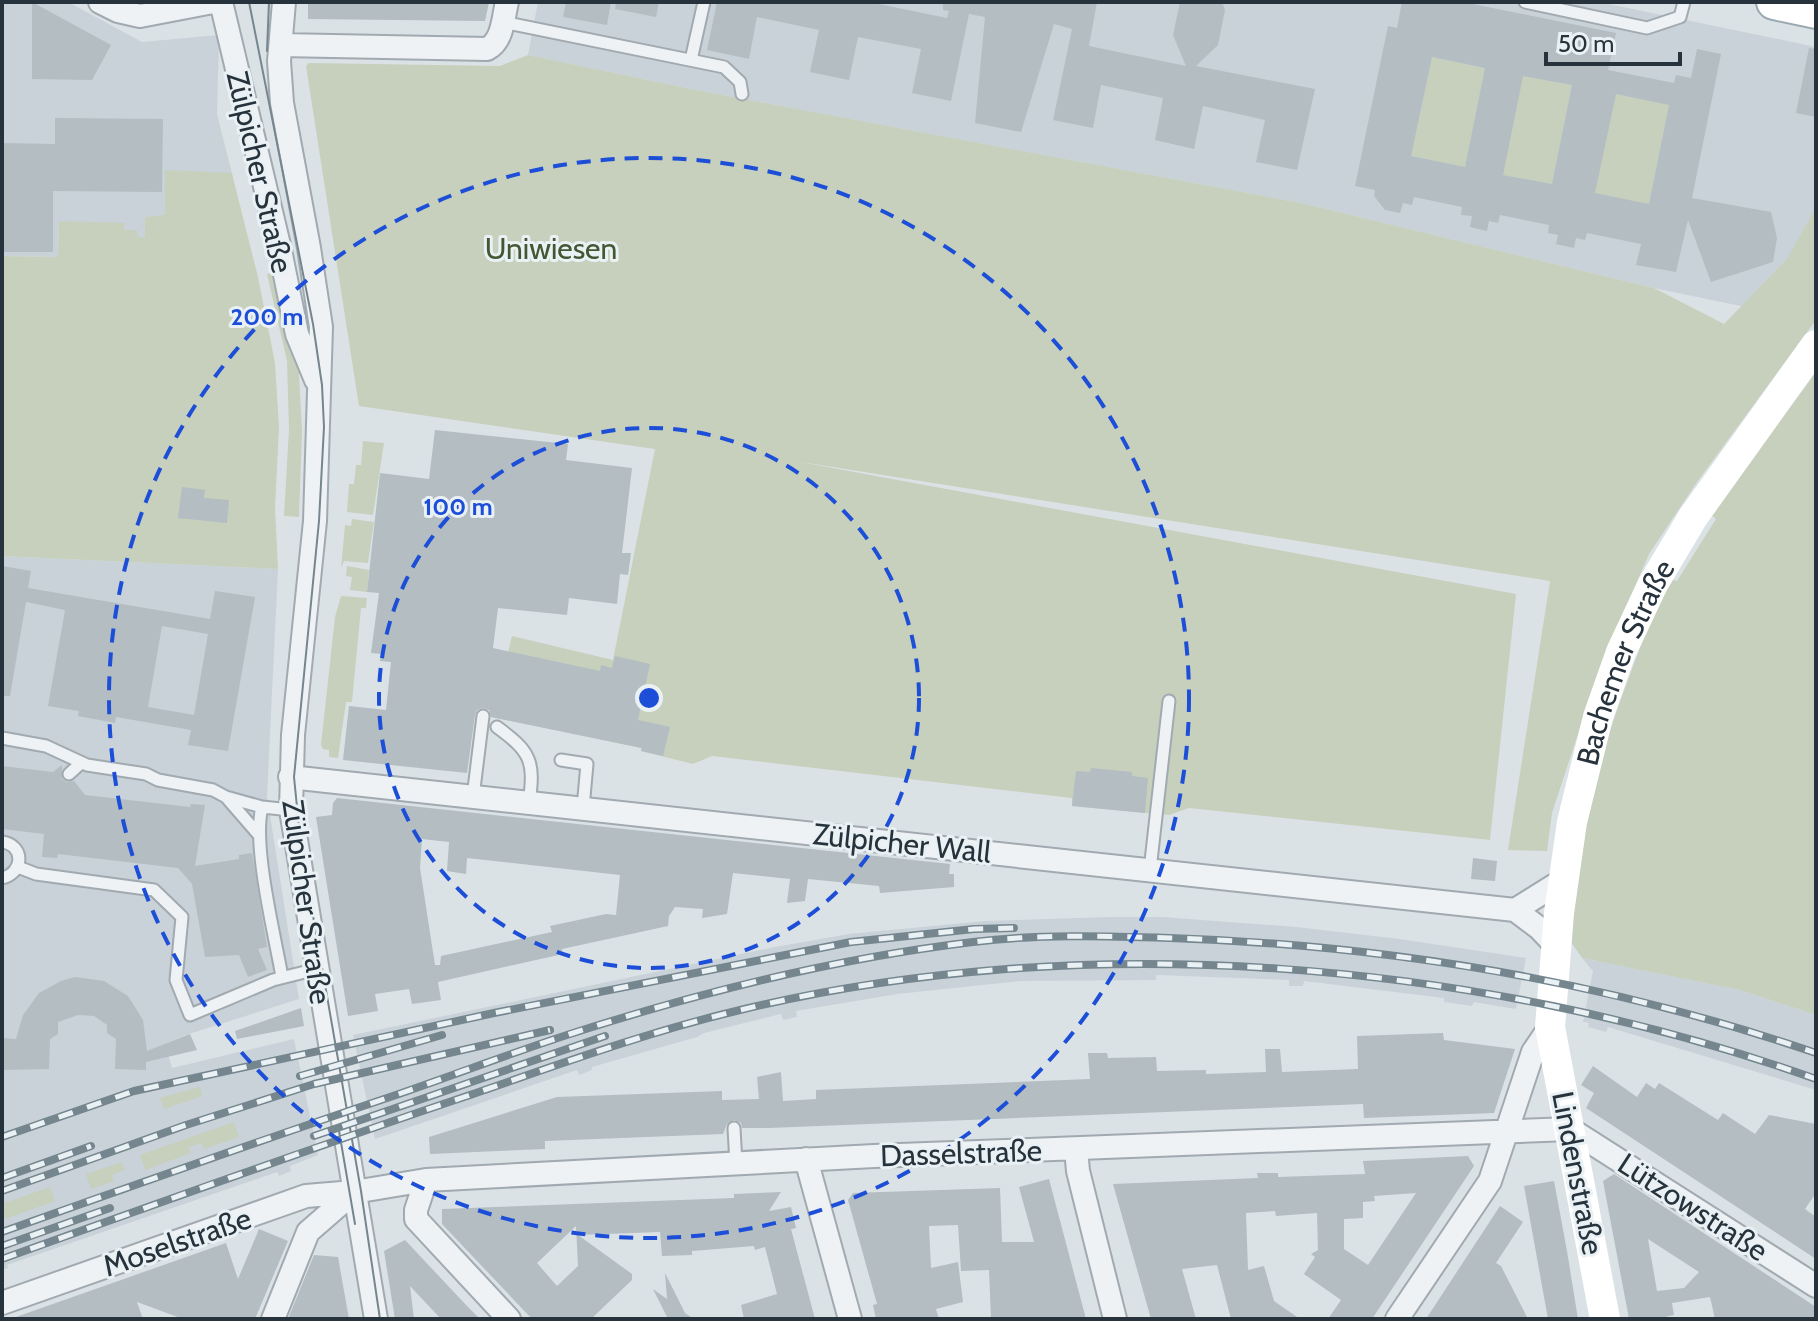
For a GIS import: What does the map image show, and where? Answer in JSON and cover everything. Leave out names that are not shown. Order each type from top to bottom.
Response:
[{"type":"main road","points":[[1774,2],[1816,11]]},
{"type":"main road","name":"Bachemer Straße","points":[[1550,1027],[1563,880],[1572,822],[1598,717],[1621,652],[1653,584],[1693,517],[1816,345]]},
{"type":"main road","name":"Lindenstraße","points":[[1550,1027],[1605,1319]]},
{"type":"street","points":[[100,2],[118,11],[140,16],[213,2]]},
{"type":"street","name":"Zülpicher Straße","points":[[221,2],[297,334],[318,385]]},
{"type":"street","name":"Zülpicher Straße","points":[[284,2],[282,103],[321,327],[312,559],[290,777],[291,810],[376,1319]]},
{"type":"street","points":[[281,45],[487,49],[496,42],[504,12]]},
{"type":"street","name":"Zülpicher Wall","points":[[290,777],[1515,910]]},
{"type":"street","points":[[1557,947],[1515,910],[1563,880]]},
{"type":"street","points":[[1397,1319],[1490,1181],[1533,1052],[1550,1027]]},
{"type":"street","name":"Dasselstraße","points":[[354,1192],[426,1180],[806,1159],[1505,1134],[1570,1129]]},
{"type":"street","name":"Lützowstraße","points":[[1570,1129],[1816,1286]]},
{"type":"street","points":[[1076,1149],[1078,1171],[1115,1319]]},
{"type":"street","points":[[806,1159],[850,1319]]},
{"type":"street","points":[[426,1180],[416,1219],[509,1319]]},
{"type":"street","points":[[273,1319],[308,1232],[354,1192]]},
{"type":"street","name":"Moselstraße","points":[[2,1303],[306,1196],[354,1192]]},
{"type":"lane","points":[[691,60],[704,2]]},
{"type":"lane","points":[[1525,2],[1647,28],[1680,17],[1684,2]]},
{"type":"lane","points":[[504,12],[724,67],[740,82],[742,94]]},
{"type":"lane","points":[[1150,870],[1169,701]]},
{"type":"lane","points":[[473,797],[483,716]]},
{"type":"lane","points":[[497,727],[519,743],[529,757],[533,774],[529,803]]},
{"type":"lane","points":[[2,738],[46,746],[81,763],[213,790],[262,807],[291,810]]},
{"type":"lane","points":[[561,760],[587,764],[583,808]]},
{"type":"lane","points":[[69,774],[81,763]]},
{"type":"lane","points":[[226,797],[260,835]]},
{"type":"lane","points":[[262,807],[258,822],[282,977]]},
{"type":"lane","points":[[2,842],[17,849],[20,858],[18,867],[10,876],[2,878]]},
{"type":"lane","points":[[18,867],[36,874],[154,890],[182,917],[176,980],[190,1015],[259,979],[317,969]]},
{"type":"lane","points":[[734,1128],[736,1164]]},
{"type":"shaded area","points":[[2,2],[68,2],[142,42],[219,35],[217,114],[231,173],[165,215],[145,237],[137,237],[124,230],[125,224],[59,222],[58,257],[2,256]]},
{"type":"shaded area","points":[[538,2],[1599,2],[1816,47],[1816,243],[1755,309],[1654,288],[1301,203],[696,90],[528,55]]},
{"type":"shaded area","points":[[2,556],[278,569],[267,796],[299,999],[165,1044],[172,1068],[294,1039],[318,1155],[290,1166],[291,1171],[279,1176],[277,1172],[7,1265],[8,1268],[2,1270]]},
{"type":"shaded area","points":[[1162,917],[1296,927],[1526,958],[1516,1009],[1474,1002],[1472,1006],[1444,1002],[1444,998],[1304,981],[1303,986],[1289,986],[1289,980],[1156,975],[1156,980],[1020,981],[897,994],[796,1011],[797,1017],[783,1020],[781,1014],[704,1033],[592,1067],[592,1070],[579,1075],[577,1070],[375,1139],[353,1035],[849,934],[985,921]]},
{"type":"shaded area","points":[[1582,958],[1740,990],[1816,1015],[1816,1090],[1608,1027],[1606,1032],[1588,1027],[1589,1023],[1583,1022],[1593,971]]},
{"type":"green space","name":"Uniwiesen","points":[[528,55],[696,90],[1301,203],[1654,288],[1724,324],[1787,259],[1816,207],[1816,320],[1697,482],[1649,554],[1601,664],[1552,813],[1547,851],[1508,850],[1550,581],[795,461],[1516,594],[1490,840],[1189,808],[1169,815],[1072,806],[1072,798],[712,756],[693,764],[641,751],[641,748],[492,717],[512,636],[613,660],[655,449],[359,406],[306,66],[309,63],[500,66]]},
{"type":"green space","points":[[1427,56],[1485,68],[1465,167],[1407,155],[1422,107]]},
{"type":"green space","points":[[1518,75],[1572,85],[1552,184],[1498,174]]},
{"type":"green space","points":[[1606,92],[1669,105],[1649,204],[1585,191]]},
{"type":"green space","points":[[217,114],[258,277],[275,363],[279,427],[275,508],[278,569],[2,556],[2,256],[58,257],[59,221],[125,223],[124,230],[137,230],[138,237],[145,237],[145,217],[165,215],[165,170],[231,173]]},
{"type":"green space","points":[[279,271],[298,355],[302,431],[299,517],[284,516],[289,429],[287,361],[267,274]]},
{"type":"green space","points":[[1816,372],[1816,1015],[1740,990],[1582,958],[1571,942],[1574,880],[1583,835],[1607,740],[1647,629],[1672,580],[1677,581],[1716,519],[1711,515]]},
{"type":"green space","points":[[363,441],[384,443],[373,515],[347,512],[349,484],[354,484],[356,465],[361,465]]},
{"type":"green space","points":[[352,519],[374,522],[368,563],[344,561],[341,568],[345,525],[351,526]]},
{"type":"green space","points":[[347,566],[369,570],[367,592],[350,590],[352,577],[346,576]]},
{"type":"green space","points":[[341,596],[367,598],[366,608],[361,608],[352,702],[346,702],[338,758],[329,757],[329,750],[321,745],[335,617]]},
{"type":"green space","points":[[200,1087],[202,1096],[164,1109],[160,1098]]},
{"type":"green space","points":[[234,1122],[239,1137],[204,1149],[202,1143],[189,1147],[191,1153],[145,1170],[140,1155]]},
{"type":"green space","points":[[122,1162],[124,1170],[112,1175],[114,1181],[91,1189],[86,1174]]},
{"type":"green space","points":[[50,1187],[55,1201],[2,1220],[2,1204]]},
{"type":"building","points":[[32,2],[111,45],[92,80],[32,79]]},
{"type":"building","points":[[308,2],[489,2],[485,21],[308,19]]},
{"type":"building","points":[[566,2],[611,2],[607,25],[563,17]]},
{"type":"building","points":[[616,2],[659,2],[656,17],[615,9]]},
{"type":"building","points":[[717,2],[869,2],[947,18],[949,11],[943,10],[943,2],[1097,2],[1089,46],[1186,66],[1173,35],[1180,2],[1222,2],[1225,10],[1218,45],[1196,66],[1315,89],[1297,170],[1256,162],[1265,120],[1203,106],[1194,149],[1155,140],[1163,98],[1101,85],[1093,128],[1053,120],[1072,29],[1054,24],[1021,132],[975,123],[985,17],[969,14],[951,101],[912,93],[921,49],[858,37],[849,80],[810,72],[819,30],[757,17],[749,59],[707,50]]},
{"type":"building","points":[[1402,2],[1463,2],[1616,33],[1608,70],[1674,83],[1676,75],[1691,78],[1697,49],[1721,54],[1692,198],[1771,212],[1777,238],[1773,262],[1711,282],[1688,220],[1676,272],[1636,265],[1641,244],[1587,233],[1585,240],[1576,238],[1574,248],[1556,244],[1558,235],[1548,233],[1549,225],[1500,215],[1498,223],[1489,221],[1487,231],[1470,227],[1472,216],[1461,215],[1462,207],[1414,197],[1412,205],[1403,203],[1400,213],[1385,210],[1374,196],[1375,190],[1355,186],[1388,26],[1397,28]],"holes":[[[1432,57],[1485,68],[1465,167],[1411,156]],[[1523,76],[1572,85],[1552,184],[1503,175]],[[1616,94],[1669,105],[1649,204],[1595,193]]]},
{"type":"building","points":[[1809,48],[1816,49],[1816,117],[1796,113]]},
{"type":"building","points":[[55,118],[163,119],[162,192],[53,191],[53,252],[2,252],[2,143],[55,144]]},
{"type":"building","points":[[435,430],[568,444],[566,460],[632,468],[622,553],[631,553],[628,575],[620,574],[617,604],[569,598],[567,615],[498,608],[493,648],[600,671],[601,665],[612,668],[615,656],[650,664],[638,720],[670,727],[663,756],[641,751],[642,748],[491,717],[489,710],[483,708],[477,710],[475,715],[467,773],[343,760],[349,706],[386,710],[391,662],[380,661],[381,654],[371,653],[379,593],[367,592],[380,473],[429,479]]},
{"type":"building","points":[[182,487],[205,490],[204,498],[229,500],[227,523],[178,518]]},
{"type":"building","points":[[2,566],[31,571],[28,588],[210,619],[215,591],[255,597],[228,751],[188,745],[191,730],[116,717],[115,723],[78,716],[79,711],[48,706],[65,610],[26,602],[10,696],[2,696]],"holes":[[[162,626],[208,634],[194,715],[148,707]]]},
{"type":"building","points":[[62,765],[62,779],[74,781],[85,795],[190,807],[191,804],[205,805],[195,866],[239,859],[239,855],[252,853],[267,947],[258,949],[267,970],[248,977],[239,955],[205,957],[192,884],[178,868],[58,854],[57,858],[42,857],[44,834],[2,829],[2,766],[53,772]]},
{"type":"building","points":[[1091,768],[1132,772],[1132,776],[1148,778],[1145,813],[1072,806],[1076,771],[1090,772]]},
{"type":"building","points":[[337,798],[950,864],[949,874],[954,874],[954,887],[880,893],[879,886],[808,879],[805,901],[787,903],[790,879],[733,873],[727,914],[702,918],[703,909],[675,907],[669,916],[668,926],[562,949],[563,954],[438,982],[441,1000],[412,1004],[409,989],[375,994],[378,1011],[348,1016],[316,817],[332,815],[333,803]],"holes":[[[422,839],[449,842],[447,871],[466,874],[467,858],[620,875],[616,915],[606,914],[550,926],[552,932],[441,956],[440,965],[435,965],[420,868]]]},
{"type":"building","points":[[1473,858],[1497,861],[1495,881],[1471,879]]},
{"type":"building","points":[[75,977],[104,981],[128,996],[143,1020],[147,1051],[190,1034],[197,1050],[146,1062],[146,1070],[115,1069],[116,1039],[107,1033],[107,1025],[94,1016],[78,1015],[58,1022],[58,1034],[50,1039],[49,1069],[2,1070],[2,1038],[16,1039],[23,1015],[39,993]]},
{"type":"building","points":[[301,1008],[304,1026],[237,1039],[235,1031]]},
{"type":"building","points":[[1443,1033],[1444,1040],[1515,1049],[1494,1113],[1364,1118],[1363,1104],[769,1128],[742,1128],[741,1123],[734,1120],[727,1124],[723,1134],[545,1141],[545,1149],[430,1154],[429,1137],[557,1097],[722,1091],[722,1100],[759,1099],[757,1077],[781,1072],[783,1101],[816,1099],[816,1090],[1090,1079],[1088,1053],[1107,1053],[1108,1058],[1156,1057],[1157,1071],[1206,1070],[1206,1074],[1266,1072],[1265,1049],[1280,1049],[1282,1072],[1358,1069],[1357,1036]]},
{"type":"building","points":[[1593,1066],[1637,1097],[1646,1083],[1655,1089],[1659,1083],[1718,1120],[1723,1113],[1755,1134],[1769,1115],[1816,1124],[1816,1193],[1805,1209],[1816,1217],[1816,1259],[1586,1108],[1594,1093],[1581,1085]]},
{"type":"building","points":[[1468,1156],[1474,1166],[1372,1319],[1328,1319],[1341,1300],[1304,1274],[1315,1257],[1311,1254],[1318,1250],[1317,1213],[1276,1216],[1275,1211],[1246,1213],[1248,1270],[1264,1266],[1274,1301],[1300,1319],[1231,1319],[1217,1265],[1182,1269],[1196,1319],[1151,1319],[1113,1184],[1258,1178],[1257,1173],[1278,1173],[1278,1177],[1365,1174],[1363,1161]],"holes":[[[1416,1193],[1368,1265],[1344,1249],[1344,1219],[1363,1218],[1363,1202],[1375,1201],[1374,1196]]]},
{"type":"building","points":[[1614,1174],[1816,1307],[1816,1319],[1715,1319],[1710,1297],[1672,1303],[1674,1315],[1629,1319],[1603,1181]],"holes":[[[1648,1239],[1699,1272],[1684,1288],[1657,1291]]]},
{"type":"building","points":[[1049,1179],[1086,1319],[991,1319],[989,1270],[961,1271],[958,1225],[929,1226],[931,1268],[958,1262],[963,1302],[936,1309],[939,1319],[876,1319],[873,1305],[877,1304],[848,1200],[853,1193],[1000,1188],[1002,1242],[1034,1242],[1019,1187]]},
{"type":"building","points":[[1554,1181],[1578,1319],[1548,1319],[1524,1186]]},
{"type":"building","points":[[781,1192],[769,1211],[791,1207],[796,1228],[791,1229],[815,1319],[744,1319],[741,1305],[777,1294],[765,1247],[662,1256],[660,1232],[578,1235],[632,1274],[632,1280],[591,1319],[532,1319],[442,1224],[442,1209],[734,1198],[734,1194]],"holes":[[[576,1226],[578,1266],[557,1286],[537,1263]]]},
{"type":"building","points":[[1500,1206],[1523,1222],[1496,1263],[1501,1266],[1528,1319],[1426,1319]]},
{"type":"building","points":[[259,1229],[288,1241],[255,1319],[183,1319],[137,1302],[143,1319],[16,1319],[226,1243],[238,1279]]},
{"type":"building","points":[[405,1240],[480,1319],[441,1319],[410,1286],[414,1319],[395,1319],[384,1251]]},
{"type":"building","points":[[314,1255],[338,1257],[349,1319],[288,1319]]},
{"type":"building","points":[[665,1273],[685,1313],[694,1319],[668,1319],[653,1289],[667,1299]]},
{"type":"tram line","points":[[249,2],[313,324],[322,385],[324,427],[319,521],[294,777],[301,847],[380,1319]]},
{"type":"tram line","points":[[267,51],[269,2]]},
{"type":"tram line","points":[[338,1125],[355,1224]]},
{"type":"railway","points":[[2,1137],[134,1091],[494,1013],[851,942],[974,929],[1014,928]]},
{"type":"railway","points":[[2,1232],[619,1019],[820,967],[997,939],[1072,936],[1170,938],[1252,942],[1416,959],[1578,987],[1738,1028],[1816,1053]]},
{"type":"railway","points":[[2,1259],[664,1030],[732,1012],[864,985],[1001,969],[1139,964],[1278,969],[1417,983],[1554,1006],[1687,1038],[1816,1079]]},
{"type":"railway","points":[[2,1191],[186,1125],[314,1084],[550,1030]]},
{"type":"railway","points":[[300,1076],[442,1035]]},
{"type":"railway","points":[[314,1136],[605,1036]]},
{"type":"railway","points":[[2,1178],[91,1146]]},
{"type":"railway","points":[[2,1246],[110,1208]]}]
